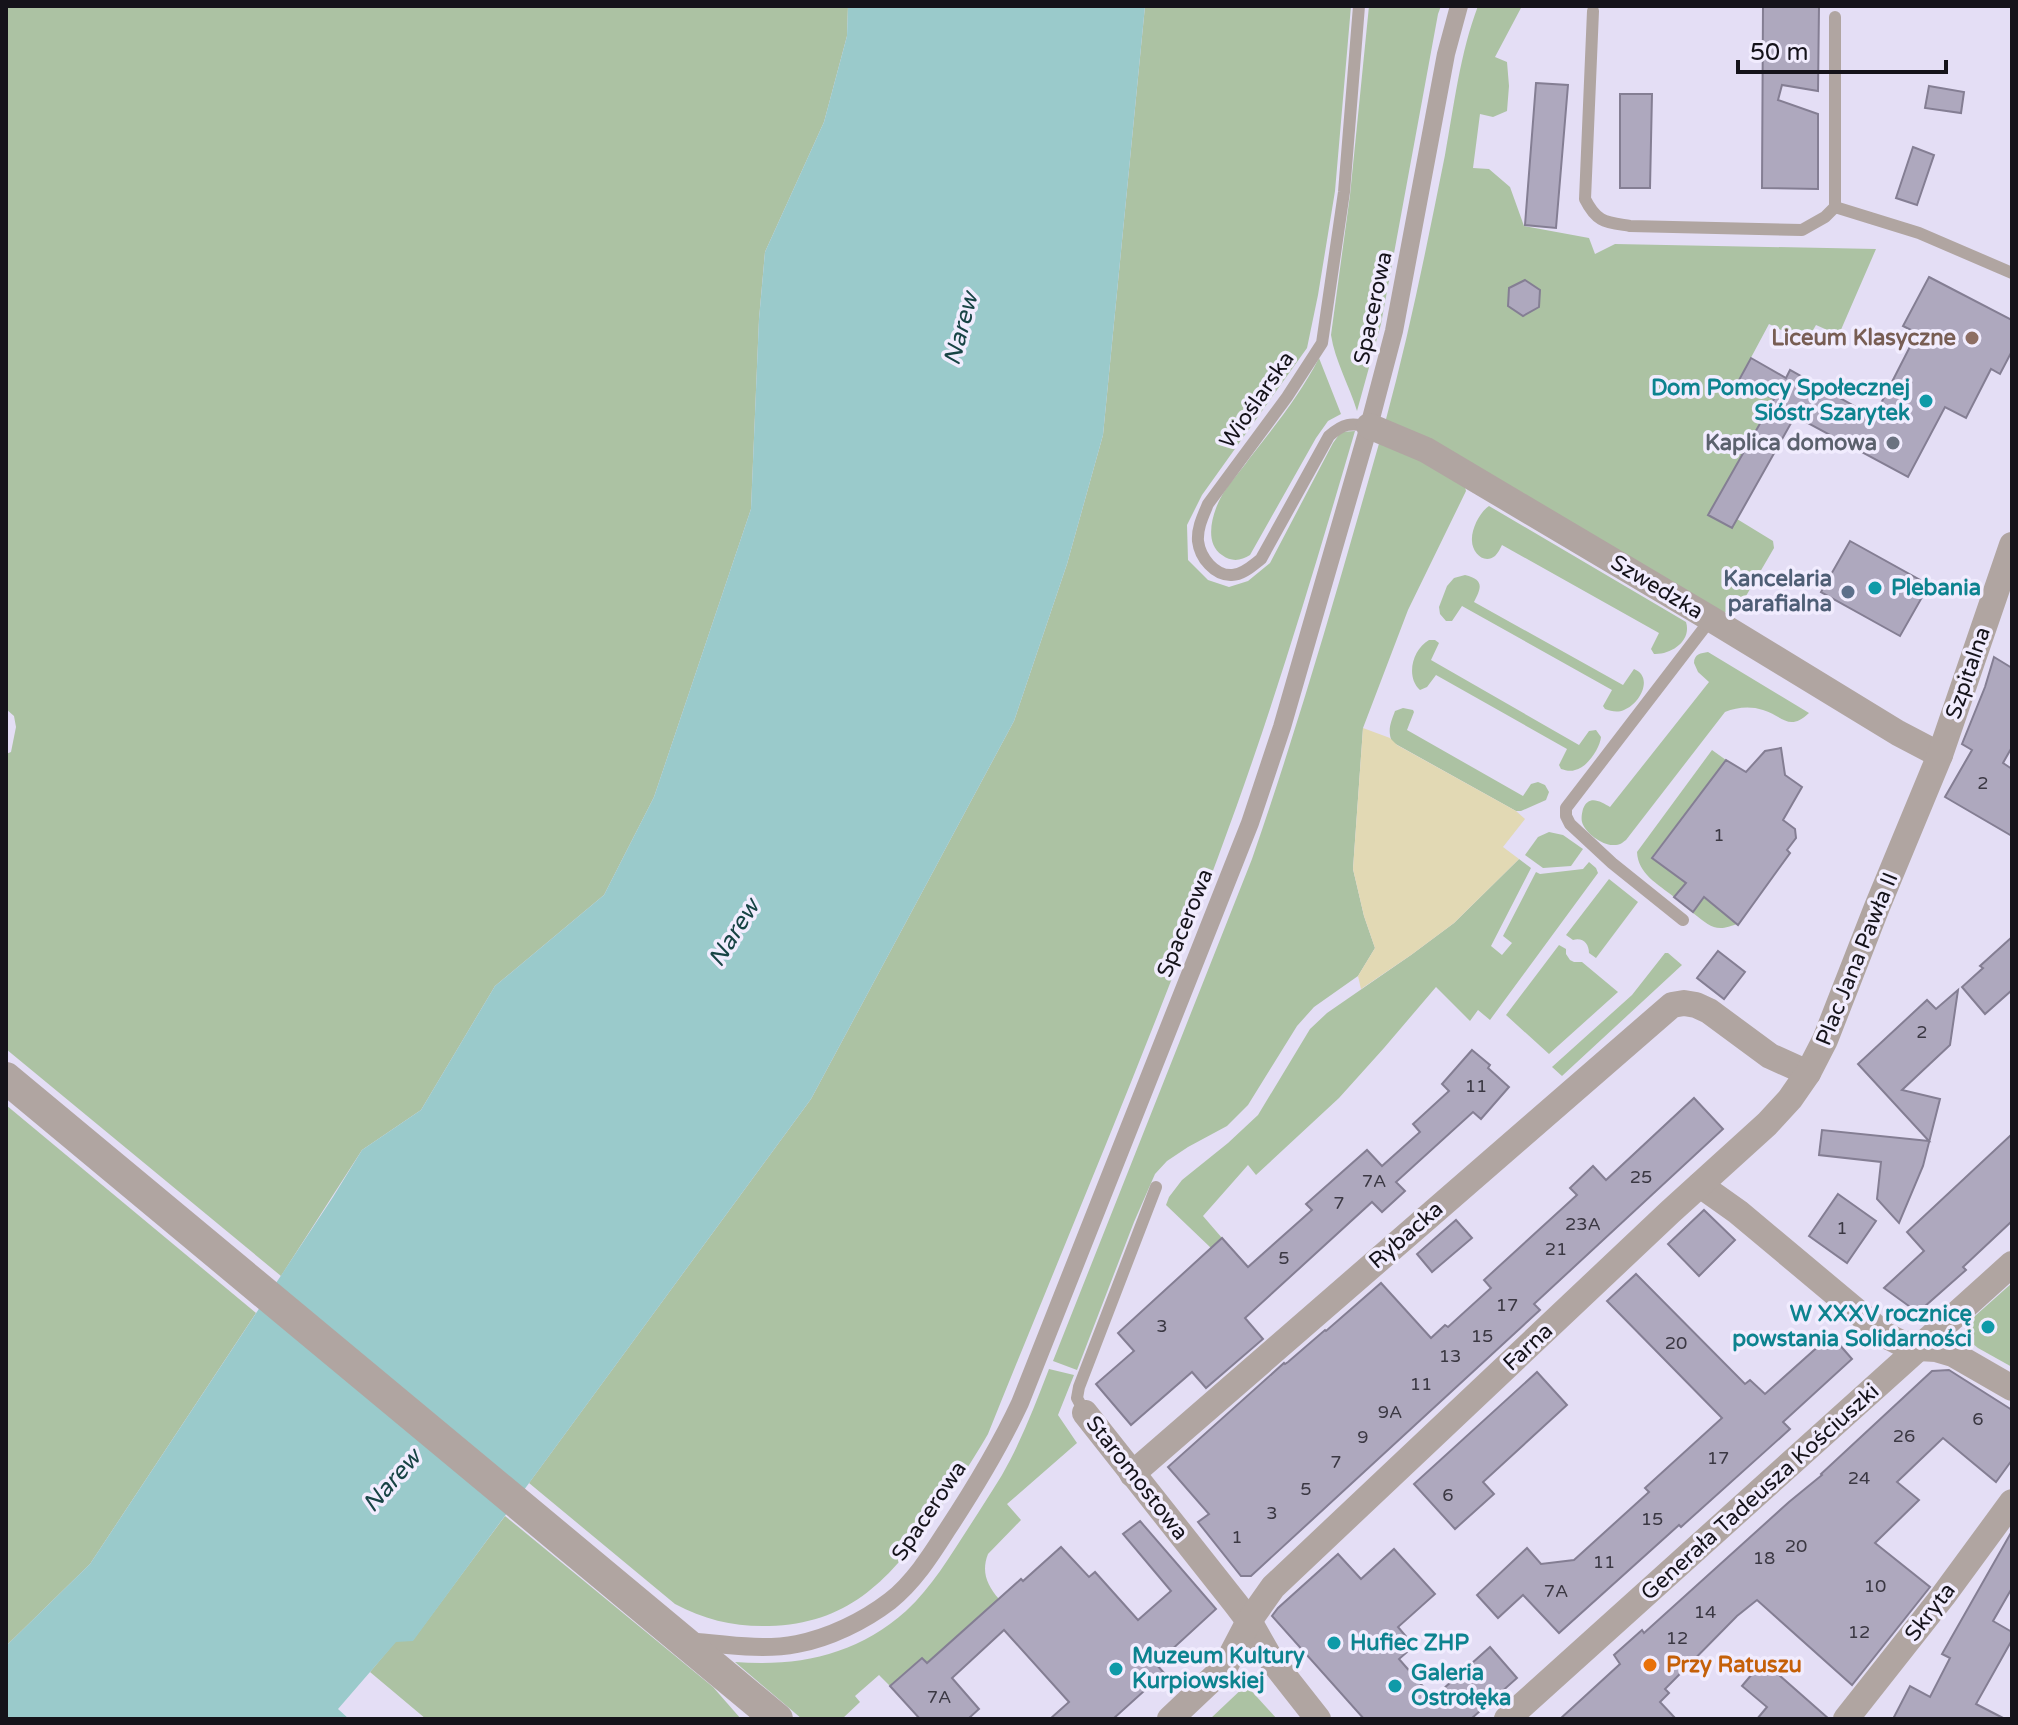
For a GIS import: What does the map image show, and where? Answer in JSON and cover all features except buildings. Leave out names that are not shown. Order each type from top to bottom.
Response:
[{"type":"street","name":"Spacerowa","points":[[684,1641],[744,1647],[796,1645],[844,1628],[890,1601],[914,1576],[975,1489],[1020,1403],[1250,823],[1282,727],[1394,331],[1446,54],[1459,6]]},
{"type":"street","name":"Szwedzka","points":[[1369,426],[1426,450],[1898,733],[1940,755]]},
{"type":"street","name":"Szpitalna","points":[[1940,755],[2012,545]]},
{"type":"street","name":"Plac Jana Pawła II","points":[[1684,1003],[1709,1011],[1770,1056],[1808,1073],[1825,1040],[1940,755]]},
{"type":"street","name":"Rybacka","points":[[1132,1474],[1660,1014],[1672,1005],[1684,1003]]},
{"type":"street","name":"Farna","points":[[1170,1719],[1225,1667],[1249,1621],[1273,1587],[1775,1116],[1808,1073]]},
{"type":"street","points":[[6,1078],[777,1719]]},
{"type":"street","points":[[1700,1185],[1738,1212],[1885,1335],[1918,1348],[1953,1354],[2012,1388]]},
{"type":"street","name":"Generała Tadeusza Kościuszki","points":[[1507,1719],[2012,1264]]},
{"type":"street","name":"Staromostowa","points":[[1085,1413],[1249,1621],[1270,1658],[1318,1719]]},
{"type":"street","name":"Skryta","points":[[1846,1719],[2012,1502]]},
{"type":"lane","name":"Wioślarska","points":[[1359,6],[1344,192],[1322,343],[1287,397],[1208,504],[1199,523],[1198,542],[1203,557],[1219,573],[1234,575],[1261,559],[1329,436],[1340,426],[1353,423],[1369,426]]},
{"type":"lane","points":[[1593,11],[1585,199],[1593,215],[1606,222],[1630,226],[1802,230],[1825,217],[1835,207],[1835,17]]},
{"type":"lane","points":[[1835,207],[1919,233],[2012,273]]},
{"type":"lane","points":[[1683,920],[1612,863],[1570,824],[1566,808],[1711,619]]},
{"type":"lane","name":"Staromostowa","points":[[1085,1413],[1077,1398],[1079,1387],[1156,1187]]},
{"type":"shaded area","points":[[6,6],[848,6],[847,36],[824,122],[765,252],[751,509],[654,797],[604,895],[495,986],[421,1110],[362,1150],[281,1276],[6,1049],[6,754],[11,752],[16,727],[14,716],[6,709]]},
{"type":"shaded area","points":[[1145,6],[1351,6],[1335,191],[1307,348],[1202,495],[1187,525],[1188,560],[1208,580],[1229,587],[1248,581],[1270,563],[1333,443],[1341,432],[1355,431],[1284,666],[1237,805],[1147,1042],[988,1434],[915,1543],[864,1595],[844,1608],[797,1623],[756,1626],[720,1621],[675,1604],[529,1483],[811,1099],[1014,721],[1067,564],[1103,435]]},
{"type":"shaded area","points":[[1369,6],[1441,6],[1381,324],[1357,411],[1331,335],[1350,195]]},
{"type":"shaded area","points":[[1478,6],[1522,6],[1495,57],[1507,62],[1507,111],[1493,117],[1480,114],[1473,168],[1489,169],[1510,187],[1524,226],[1589,238],[1595,254],[1615,244],[1876,249],[1840,332],[1834,333],[1816,325],[1806,342],[1769,324],[1739,380],[1758,391],[1771,369],[1776,372],[1764,393],[1774,399],[1709,515],[1732,528],[1737,519],[1773,541],[1774,548],[1739,608],[1723,613],[1385,423],[1424,256],[1462,61]]},
{"type":"shaded area","points":[[1319,358],[1341,414],[1328,421],[1316,438],[1250,555],[1243,559],[1229,559],[1216,550],[1211,536],[1212,521],[1220,499],[1304,385]]},
{"type":"shaded area","points":[[1380,440],[1465,487],[1466,491],[1408,610],[1363,728],[1353,869],[1375,948],[1358,976],[1314,1007],[1297,1026],[1248,1105],[1227,1126],[1167,1161],[1155,1174],[1077,1370],[1053,1361],[1252,859],[1303,703]]},
{"type":"shaded area","points":[[1489,506],[1686,622],[1683,641],[1667,652],[1654,654],[1651,649],[1659,633],[1502,545],[1491,558],[1479,556],[1473,545],[1473,531],[1479,517]]},
{"type":"shaded area","points":[[1465,575],[1476,579],[1480,585],[1474,602],[1623,685],[1634,669],[1640,673],[1644,684],[1635,702],[1616,712],[1605,709],[1603,706],[1612,690],[1462,606],[1452,621],[1446,621],[1439,607],[1447,586],[1454,578]]},
{"type":"shaded area","points":[[1429,640],[1439,643],[1431,660],[1579,745],[1589,731],[1596,730],[1601,737],[1592,757],[1580,768],[1571,771],[1561,769],[1559,765],[1567,749],[1436,675],[1427,687],[1420,690],[1413,678],[1413,663],[1423,644]]},
{"type":"shaded area","points":[[1708,652],[1809,713],[1791,722],[1754,708],[1725,712],[1626,840],[1614,845],[1600,841],[1582,822],[1586,804],[1595,800],[1610,807],[1709,682],[1698,672],[1694,663],[1697,656]]},
{"type":"shaded area","points":[[1403,708],[1414,712],[1407,730],[1523,796],[1531,784],[1538,782],[1545,785],[1549,792],[1546,800],[1516,811],[1392,742],[1392,719],[1395,711]]},
{"type":"shaded area","points":[[1712,750],[1726,760],[1652,857],[1686,883],[1674,897],[1645,872],[1637,852]]},
{"type":"shaded area","points":[[1549,832],[1563,835],[1583,849],[1571,866],[1543,868],[1525,855],[1538,837]]},
{"type":"shaded area","points":[[1519,859],[1531,868],[1491,946],[1502,955],[1512,943],[1503,936],[1536,872],[1583,869],[1589,862],[1598,873],[1490,1020],[1478,1010],[1470,1021],[1436,987],[1339,1098],[1256,1175],[1248,1165],[1203,1216],[1222,1238],[1211,1248],[1166,1205],[1182,1180],[1258,1115],[1310,1029],[1327,1013],[1454,923]]},
{"type":"shaded area","points":[[1609,879],[1638,902],[1596,958],[1589,953],[1585,942],[1566,935]]},
{"type":"shaded area","points":[[1704,897],[1739,923],[1719,928],[1705,922],[1693,913]]},
{"type":"shaded area","points":[[1559,945],[1566,949],[1570,960],[1582,962],[1618,992],[1549,1054],[1506,1015]]},
{"type":"shaded area","points":[[1665,953],[1682,965],[1562,1076],[1552,1067],[1632,995]]},
{"type":"shaded area","points":[[6,1105],[256,1313],[90,1564],[6,1646]]},
{"type":"shaded area","points":[[2012,1283],[2012,1367],[1963,1336],[1966,1324]]},
{"type":"shaded area","points":[[1049,1369],[1074,1375],[1058,1415],[1077,1443],[1007,1504],[1021,1520],[988,1554],[985,1567],[988,1583],[999,1599],[927,1663],[922,1658],[890,1686],[879,1675],[855,1696],[860,1702],[842,1719],[802,1719],[735,1662],[781,1662],[826,1655],[867,1638],[906,1611],[940,1571],[1002,1475],[1022,1436]]},
{"type":"shaded area","points":[[505,1516],[713,1687],[741,1719],[426,1719],[370,1672],[396,1641],[413,1640]]},
{"type":"shaded area","points":[[1246,1685],[1277,1719],[1210,1719]]},
{"type":"sand","points":[[1363,728],[1390,738],[1397,745],[1516,811],[1525,819],[1503,847],[1519,859],[1454,923],[1361,989],[1358,976],[1375,948],[1353,869]]},
{"type":"water","name":"Narew","points":[[848,6],[1145,6],[1103,435],[1067,564],[1014,721],[811,1099],[413,1641],[396,1642],[338,1709],[349,1719],[6,1719],[6,1646],[90,1564],[362,1150],[421,1110],[495,986],[604,895],[654,797],[751,509],[765,252],[824,122],[847,36]]},
{"type":"place","name":"Liceum Klasyczne","points":[[1972,338]]},
{"type":"place","name":"Dom Pomocy Społecznej Sióstr Szarytek","points":[[1926,401]]},
{"type":"place","name":"Kaplica domowa","points":[[1893,443]]},
{"type":"place","name":"Plebania","points":[[1875,588]]},
{"type":"place","name":"Kancelaria parafialna","points":[[1848,592]]},
{"type":"place","name":"W XXXV rocznicę powstania Solidarności","points":[[1988,1327]]},
{"type":"place","name":"Hufiec ZHP","points":[[1334,1643]]},
{"type":"place","name":"Przy Ratuszu","points":[[1650,1665]]},
{"type":"place","name":"Muzeum Kultury Kurpiowskiej","points":[[1116,1669]]},
{"type":"place","name":"Galeria Ostrołęka","points":[[1395,1686]]}]
